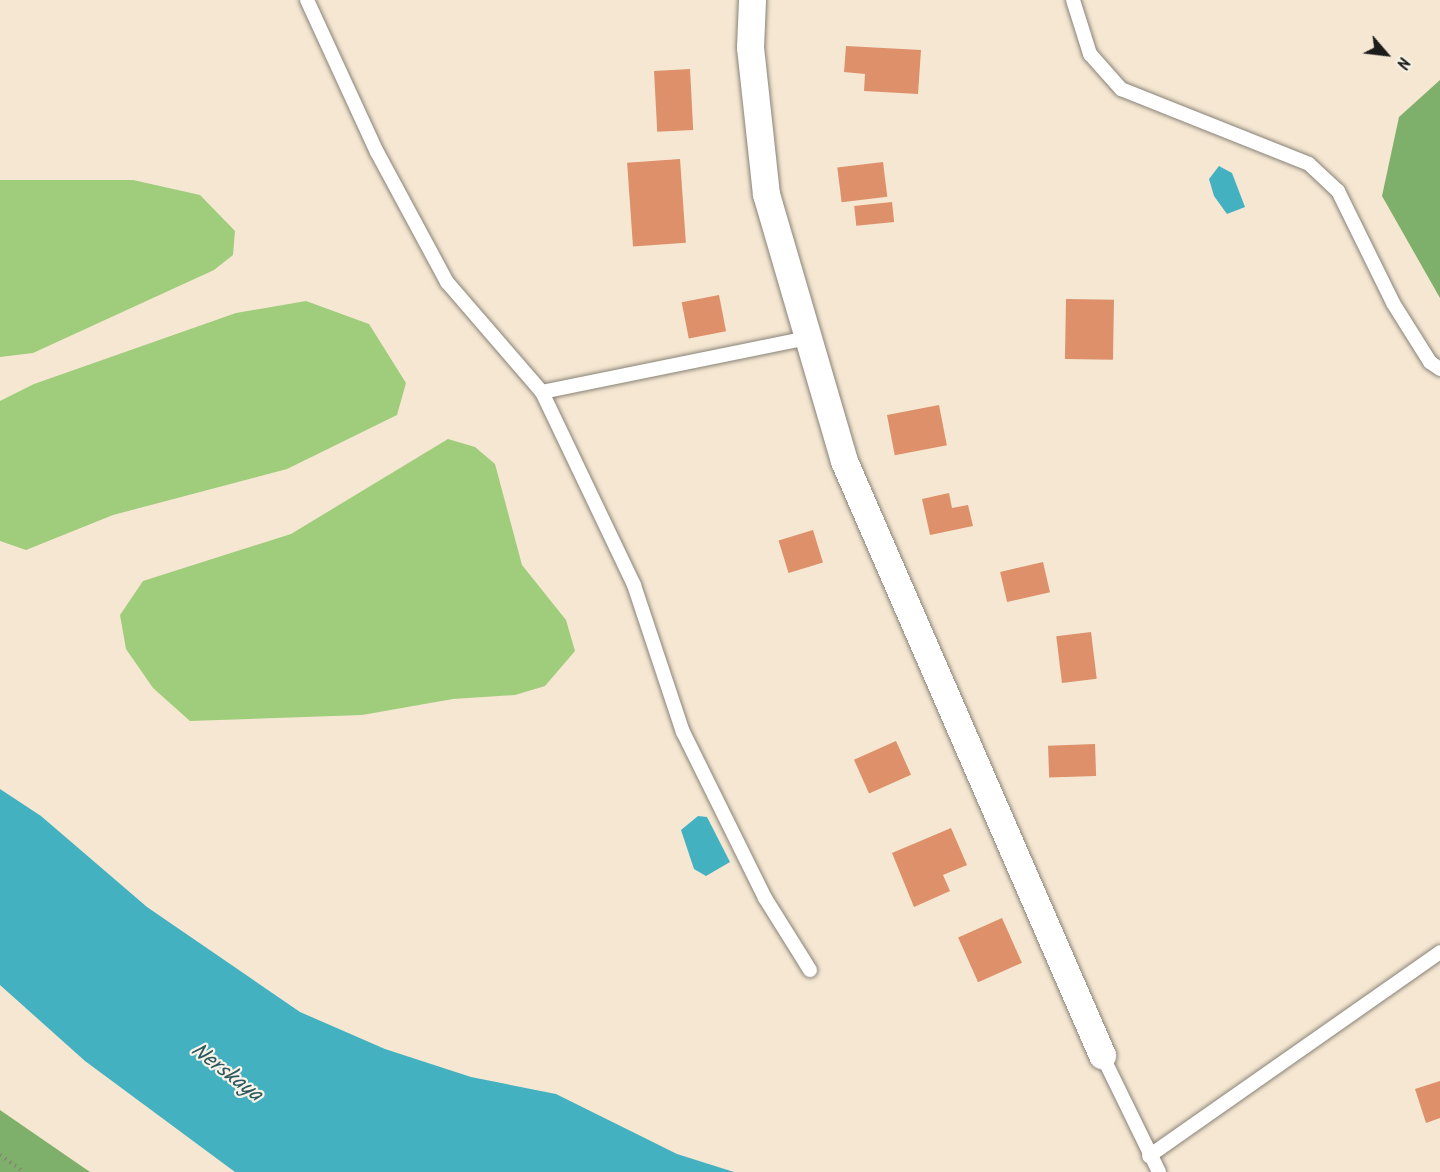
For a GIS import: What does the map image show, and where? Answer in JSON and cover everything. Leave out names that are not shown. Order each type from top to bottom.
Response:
[{"type":"street","points":[[752,0],[750,47],[766,194],[844,461],[1102,1055]]},
{"type":"lane","points":[[307,0],[377,152],[447,282],[542,392],[633,585],[683,732],[765,898],[810,970]]},
{"type":"lane","points":[[1073,0],[1090,54],[1121,88],[1309,164],[1338,191],[1393,303],[1430,362],[1440,369]]},
{"type":"lane","points":[[542,392],[808,338]]},
{"type":"lane","points":[[1149,1156],[1440,952]]},
{"type":"lane","points":[[1102,1055],[1149,1156],[1159,1172]]},
{"type":"path","points":[[0,1155],[24,1172]]},
{"type":"green space","points":[[1440,80],[1440,298],[1382,196],[1399,117]]},
{"type":"green space","points":[[0,180],[133,180],[200,195],[235,231],[233,255],[214,270],[33,353],[0,357]]},
{"type":"green space","points":[[306,301],[369,324],[406,383],[397,415],[287,469],[113,515],[26,550],[0,541],[0,401],[34,384],[236,313]]},
{"type":"green space","points":[[448,439],[475,447],[495,464],[522,565],[566,620],[575,651],[545,686],[515,695],[453,699],[362,715],[190,721],[153,688],[126,649],[120,615],[143,581],[291,534]]},
{"type":"green space","points":[[0,1110],[90,1172],[0,1172]]},
{"type":"water","points":[[1219,166],[1232,173],[1245,207],[1227,214],[1214,196],[1209,179]]},
{"type":"water","name":"Nerskaya","points":[[0,789],[41,816],[147,907],[300,1012],[385,1049],[471,1077],[556,1094],[677,1154],[734,1172],[235,1172],[85,1061],[0,985]]},
{"type":"water","points":[[698,816],[707,817],[730,862],[706,876],[694,869],[681,830]]},
{"type":"building","points":[[846,46],[921,50],[918,94],[864,91],[865,74],[844,72]]},
{"type":"building","points":[[690,69],[693,130],[657,132],[654,71]]},
{"type":"building","points":[[680,159],[686,243],[633,246],[627,163]]},
{"type":"building","points":[[883,162],[887,197],[842,202],[837,168]]},
{"type":"building","points":[[892,202],[894,222],[856,226],[854,206]]},
{"type":"building","points":[[719,295],[726,331],[689,339],[682,302]]},
{"type":"building","points":[[1066,299],[1114,300],[1113,360],[1065,359]]},
{"type":"building","points":[[939,405],[947,445],[895,455],[887,415]]},
{"type":"building","points":[[949,493],[952,508],[968,505],[973,526],[930,535],[922,499]]},
{"type":"building","points":[[813,530],[823,563],[789,573],[779,541]]},
{"type":"building","points":[[1043,562],[1050,592],[1007,602],[1000,572]]},
{"type":"building","points":[[1091,632],[1097,679],[1062,683],[1056,636]]},
{"type":"building","points":[[896,741],[911,775],[869,794],[854,760]]},
{"type":"building","points":[[1095,744],[1096,776],[1049,778],[1048,746]]},
{"type":"building","points":[[951,828],[967,865],[943,875],[950,891],[914,907],[892,853]]},
{"type":"building","points":[[1002,918],[1022,963],[978,982],[958,938]]},
{"type":"building","points":[[1440,1081],[1440,1118],[1426,1123],[1415,1089]]}]
